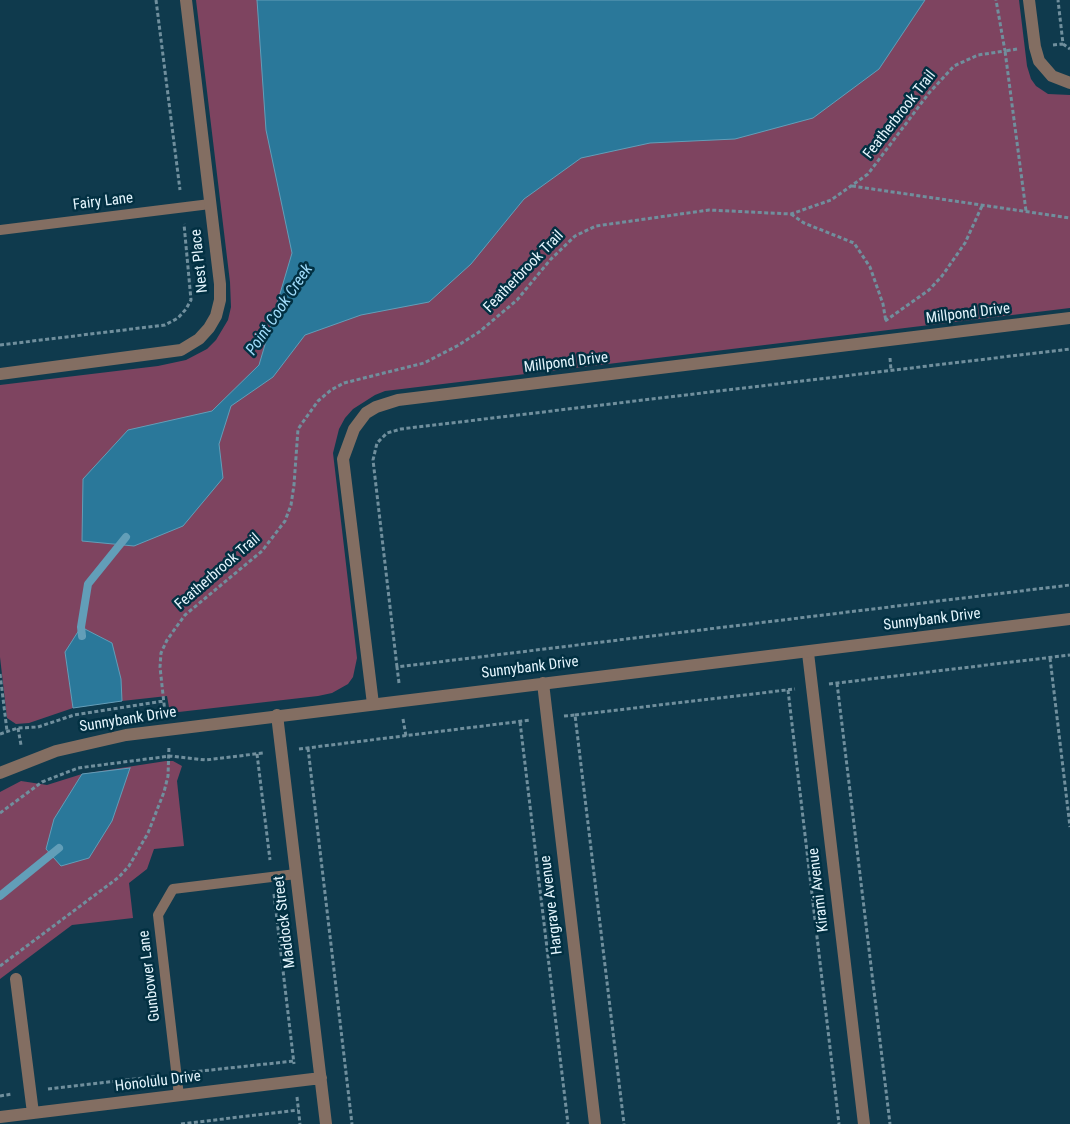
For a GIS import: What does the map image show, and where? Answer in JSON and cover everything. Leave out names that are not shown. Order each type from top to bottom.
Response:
[{"type":"street","name":"Nest Place","points":[[0,374],[169,353],[191,346],[209,328],[220,300],[186,0]]},
{"type":"street","points":[[1029,0],[1039,61],[1052,76],[1070,83]]},
{"type":"street","name":"Millpond Drive","points":[[373,704],[343,459],[354,429],[366,413],[376,407],[398,400],[1070,318]]},
{"type":"street","name":"Sunnybank Drive","points":[[0,773],[56,751],[99,740],[277,715],[1070,620]]},
{"type":"street","name":"Kirami Avenue","points":[[808,652],[864,1124]]},
{"type":"street","name":"Hargrave Avenue","points":[[543,683],[594,1124]]},
{"type":"street","name":"Maddock Street","points":[[277,715],[326,1124]]},
{"type":"street","points":[[16,979],[33,1113]]},
{"type":"street","name":"Honolulu Drive","points":[[0,1117],[321,1078]]},
{"type":"lane","name":"Fairy Lane","points":[[0,230],[210,204]]},
{"type":"lane","name":"Gunbower Lane","points":[[179,1096],[158,915],[173,889],[296,874]]},
{"type":"path","points":[[996,0],[1005,51],[1026,211]]},
{"type":"path","points":[[1063,44],[1070,49]]},
{"type":"path","name":"Featherbrook Trail","points":[[7,731],[38,727],[74,715],[164,701],[160,667],[161,653],[167,640],[185,615],[262,551],[285,521],[291,504],[294,485],[298,429],[312,408],[331,390],[344,383],[424,362],[457,346],[501,315],[517,300],[574,236],[590,228],[607,223],[709,210],[791,214],[831,200],[852,186],[877,163],[929,93],[954,66],[978,54],[1005,51]]},
{"type":"path","points":[[852,186],[1070,218]]},
{"type":"path","points":[[886,321],[929,290],[942,276],[965,243],[982,206]]},
{"type":"path","points":[[791,214],[804,223],[854,243],[870,267],[883,304],[891,370]]},
{"type":"path","points":[[406,736],[373,460],[377,443],[387,433],[401,429],[1070,349]]},
{"type":"path","points":[[397,667],[1070,585]]},
{"type":"path","points":[[1050,658],[1070,828]]},
{"type":"path","points":[[0,674],[7,731],[0,734]]},
{"type":"path","points":[[837,683],[890,1124]]},
{"type":"path","points":[[788,690],[839,1124]]},
{"type":"path","points":[[0,813],[42,782],[78,768],[170,756],[206,760],[575,715],[624,1124]]},
{"type":"path","points":[[520,722],[568,1124]]},
{"type":"path","points":[[308,748],[352,1124]]},
{"type":"path","points":[[257,754],[300,1124]]},
{"type":"path","points":[[0,966],[119,877],[138,855],[158,809],[168,776],[170,756]]},
{"type":"path","points":[[181,1124],[298,1110]]},
{"type":"shaded area","points":[[196,0],[1019,0],[1027,66],[1031,79],[1036,86],[1048,94],[1070,95],[1070,308],[385,391],[353,409],[345,418],[339,429],[333,453],[357,658],[353,677],[348,684],[332,693],[318,696],[170,713],[167,696],[122,701],[73,708],[29,723],[16,724],[7,718],[0,657],[0,385],[158,366],[186,360],[207,349],[216,340],[228,320],[231,307],[230,282]]},
{"type":"shaded area","points":[[173,761],[182,766],[177,781],[184,846],[154,849],[147,869],[129,883],[133,918],[72,925],[0,979],[0,792],[21,781],[47,785],[82,774]]},
{"type":"water","points":[[257,0],[925,0],[879,69],[813,118],[735,139],[650,143],[581,158],[524,199],[471,264],[429,302],[361,315],[305,335],[273,377],[231,406],[219,444],[223,478],[183,526],[134,546],[82,541],[83,479],[128,430],[212,411],[259,365],[292,253],[266,130]]},
{"type":"water","points":[[81,627],[112,643],[121,679],[122,701],[73,708],[65,652]]},
{"type":"water","points":[[130,768],[112,821],[89,858],[61,866],[46,849],[54,819],[82,774]]},
{"type":"waterway","name":"Point Cook Creek","points":[[82,636],[81,627],[88,584],[126,537]]},
{"type":"waterway","name":"Point Cook Creek","points":[[0,896],[59,848]]}]
